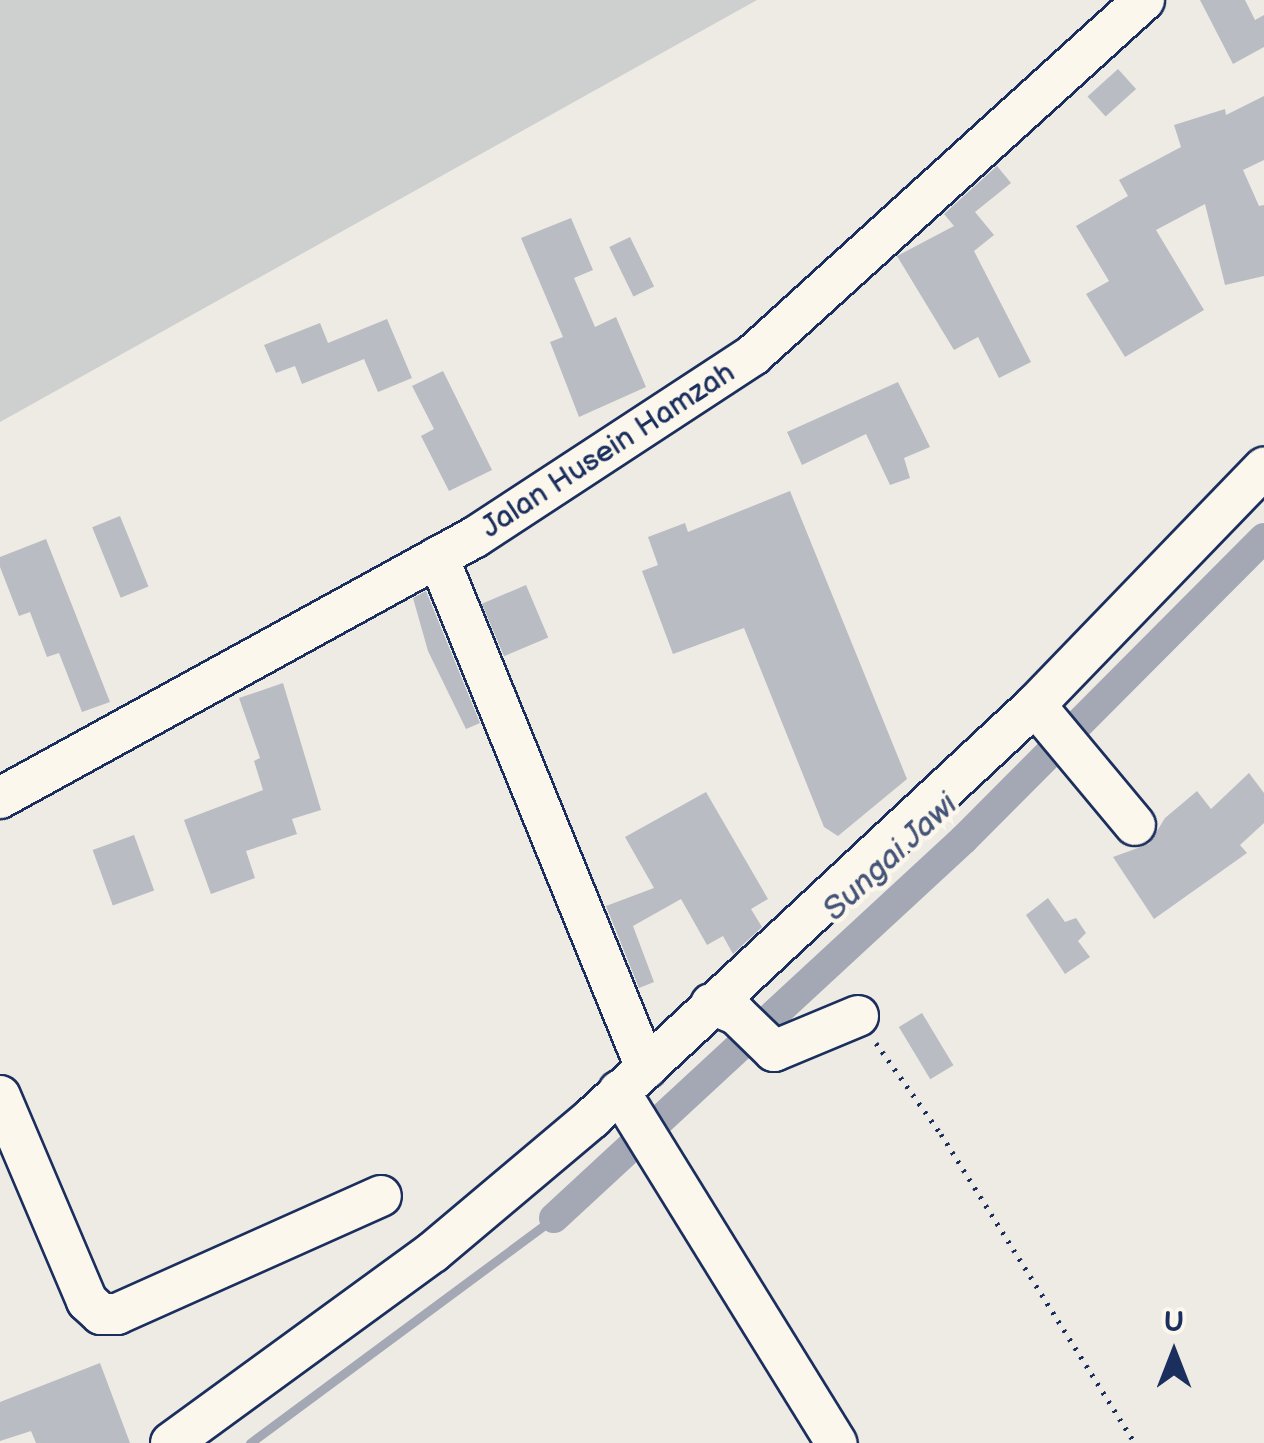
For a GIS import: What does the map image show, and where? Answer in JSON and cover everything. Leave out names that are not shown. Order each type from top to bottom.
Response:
[{"type":"street","name":"Jalan Husein Hamzah","points":[[0,798],[438,558],[620,447],[753,355],[1144,0]]},
{"type":"street","points":[[182,1440],[433,1252],[724,1009],[1041,712],[1264,468]]},
{"type":"street","points":[[438,558],[656,1147],[836,1443]]},
{"type":"street","points":[[1041,712],[1135,825]]},
{"type":"street","points":[[724,1009],[774,1052],[858,1016]]},
{"type":"street","points":[[0,1096],[87,1302],[101,1314],[117,1314],[381,1196]]},
{"type":"path","points":[[858,1016],[941,1134],[1135,1443]]},
{"type":"shaded area","points":[[0,0],[757,0],[0,422]]},
{"type":"building","points":[[1200,0],[1245,0],[1255,20],[1264,15],[1264,47],[1233,64]]},
{"type":"building","points":[[1118,69],[1136,89],[1106,116],[1088,96]]},
{"type":"building","points":[[1264,96],[1264,160],[1243,170],[1259,206],[1264,205],[1264,276],[1225,285],[1205,204],[1156,230],[1204,310],[1125,357],[1086,294],[1109,281],[1076,226],[1128,196],[1119,180],[1181,147],[1174,125],[1225,109],[1226,115]]},
{"type":"building","points":[[997,166],[1011,183],[975,212],[994,235],[974,251],[1031,362],[999,378],[978,337],[954,350],[897,256],[954,226],[944,214]]},
{"type":"building","points":[[571,218],[593,270],[574,278],[595,327],[616,317],[646,387],[579,417],[550,342],[563,337],[521,238]]},
{"type":"building","points":[[630,237],[654,286],[633,297],[609,247]]},
{"type":"building","points":[[387,319],[412,378],[378,392],[364,359],[302,384],[295,366],[276,373],[264,345],[320,323],[328,343]]},
{"type":"building","points":[[443,371],[492,470],[449,491],[421,436],[434,429],[412,386]]},
{"type":"building","points":[[898,382],[930,447],[904,458],[910,478],[890,485],[866,434],[802,465],[787,432]]},
{"type":"building","points":[[790,491],[907,779],[838,836],[824,827],[744,628],[673,654],[642,571],[658,565],[648,537],[685,523],[688,532]]},
{"type":"building","points":[[120,516],[148,586],[121,598],[92,527]]},
{"type":"building","points":[[46,539],[110,702],[82,712],[59,653],[47,657],[30,612],[19,616],[0,567],[0,557]]},
{"type":"building","points":[[526,585],[548,637],[504,656],[482,604]]},
{"type":"building","points":[[426,591],[480,723],[466,729],[428,651],[413,598]]},
{"type":"building","points":[[283,683],[321,810],[292,819],[297,834],[246,851],[255,878],[211,894],[184,820],[263,790],[254,761],[260,758],[239,698]]},
{"type":"building","points":[[1249,773],[1264,793],[1264,823],[1240,845],[1247,853],[1154,919],[1113,857],[1149,844],[1165,818],[1197,791],[1211,809]]},
{"type":"building","points":[[706,792],[768,899],[751,909],[762,927],[733,954],[723,936],[707,945],[681,899],[633,926],[654,982],[639,988],[606,906],[654,888],[625,837]]},
{"type":"building","points":[[134,835],[154,890],[113,905],[93,850]]},
{"type":"building","points":[[1048,898],[1065,922],[1076,918],[1086,933],[1078,941],[1090,957],[1065,974],[1026,915]]},
{"type":"building","points":[[922,1013],[953,1065],[930,1079],[899,1027]]},
{"type":"building","points":[[100,1363],[130,1443],[36,1443],[31,1431],[0,1441],[0,1402]]},
{"type":"waterway","name":"Sungai Jawi","points":[[554,1218],[964,839],[1264,538]]},
{"type":"waterway","points":[[250,1443],[554,1218]]}]
